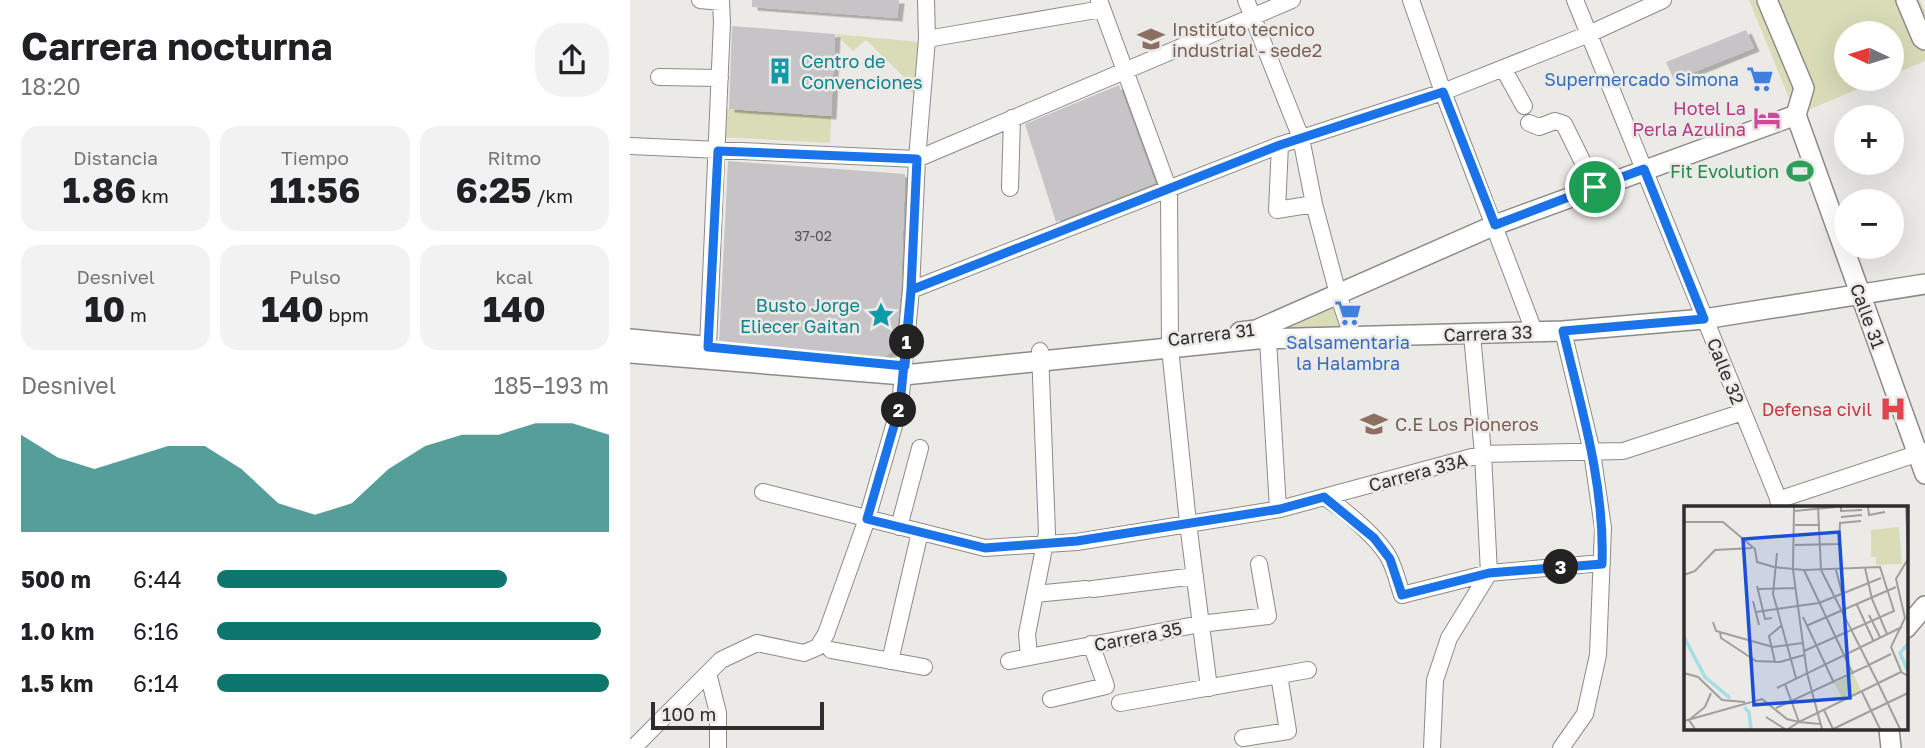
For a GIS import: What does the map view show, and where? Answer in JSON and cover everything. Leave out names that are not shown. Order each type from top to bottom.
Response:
[{"type":"main road","name":"Calle 31","points":[[1767,0],[1804,88],[1796,115],[1921,452],[1925,474]]},
{"type":"main road","points":[[1906,0],[1925,40]]},
{"type":"main road","name":"Carrera 31","points":[[1170,344],[1256,330],[1495,225],[1796,115]]},
{"type":"main road","name":"Carrera 33","points":[[1263,340],[1352,335],[1472,335],[1563,331],[1704,319],[1925,284]]},
{"type":"main road","name":"Carrera 31","points":[[630,339],[904,371]]},
{"type":"main road","name":"Carrera 31","points":[[630,354],[904,371],[1170,344],[1263,340]]},
{"type":"main road","points":[[1908,626],[1925,606]]},
{"type":"main road","points":[[1889,730],[1891,748]]},
{"type":"street","points":[[700,0],[721,2],[718,151],[708,347]]},
{"type":"street","points":[[824,648],[826,634],[867,519],[900,405],[911,290],[917,159],[927,39],[926,0]]},
{"type":"street","points":[[1245,0],[1301,138],[1314,204],[1352,335]]},
{"type":"street","points":[[630,146],[917,159],[1292,0]]},
{"type":"street","points":[[1411,0],[1534,331]]},
{"type":"street","name":"Calle 32","points":[[1575,0],[1780,504]]},
{"type":"street","points":[[911,290],[1280,145],[1443,92],[1589,34],[1663,0]]},
{"type":"street","points":[[927,39],[1100,4],[1168,190],[1170,344],[1188,523],[1209,688]]},
{"type":"street","points":[[1503,68],[1524,106]]},
{"type":"street","points":[[659,76],[720,78]]},
{"type":"street","points":[[1010,188],[1013,118]]},
{"type":"street","points":[[1529,123],[1539,127],[1555,121],[1564,124],[1595,187]]},
{"type":"street","points":[[1280,145],[1277,210],[1314,204]]},
{"type":"street","points":[[1561,748],[1585,715],[1598,655],[1603,528],[1592,452],[1563,331]]},
{"type":"street","points":[[1432,748],[1435,681],[1449,638],[1489,573],[1483,454],[1472,335]]},
{"type":"street","points":[[1263,340],[1278,509]]},
{"type":"street","points":[[1029,657],[1027,634],[1047,533],[1040,357]]},
{"type":"street","name":"Carrera 33A","points":[[764,492],[985,548],[1045,544],[1278,509],[1483,454],[1623,451],[1743,412]]},
{"type":"street","points":[[899,527],[920,448]]},
{"type":"street","points":[[1780,504],[1921,452]]},
{"type":"street","points":[[1324,497],[1374,538],[1390,559],[1402,595],[1489,573],[1602,564]]},
{"type":"street","points":[[890,661],[920,533]]},
{"type":"street","name":"Carrera 35","points":[[1009,661],[1200,624],[1268,616],[1259,564]]},
{"type":"street","points":[[1035,594],[1195,576]]},
{"type":"street","points":[[633,748],[721,660],[757,643],[804,653],[824,648],[924,667]]},
{"type":"street","points":[[1051,699],[1106,686],[1091,644]]},
{"type":"street","points":[[1120,704],[1308,670]]},
{"type":"street","points":[[708,673],[718,713],[718,748]]},
{"type":"street","points":[[1243,738],[1288,731],[1279,675]]},
{"type":"green space","points":[[1749,0],[1920,0],[1925,11],[1925,61],[1904,70],[1904,21],[1834,21],[1834,91],[1853,91],[1796,115]]},
{"type":"green space","points":[[835,34],[919,42],[915,96],[908,89],[912,85],[866,40],[853,51]]},
{"type":"green space","points":[[726,109],[831,116],[830,143],[723,137]]},
{"type":"green space","points":[[1332,302],[1342,329],[1273,330]]},
{"type":"building","points":[[752,0],[899,0],[897,18],[752,7]]},
{"type":"building","name":"Centro de Convenciones","points":[[732,26],[835,34],[831,116],[729,109]]},
{"type":"building","points":[[1746,30],[1754,48],[1674,80],[1666,62]]},
{"type":"building","points":[[1119,85],[1155,183],[1056,222],[1025,124]]},
{"type":"building","points":[[728,161],[905,174],[901,289],[895,348],[885,357],[719,344]]},
{"type":"place","name":"Instituto tecnico industrial - sede2","points":[[1151,39]]},
{"type":"place","name":"Centro de Convenciones","points":[[780,71]]},
{"type":"place","name":"Supermercado Simona","points":[[1760,79]]},
{"type":"place","name":"Hotel La Perla Azulina","points":[[1767,118]]},
{"type":"place","name":"Fit Evolution","points":[[1800,171]]},
{"type":"place","name":"Salsamentaria la Halambra","points":[[1348,313]]},
{"type":"place","name":"Busto Jorge Eliecer Gaitan","points":[[881,315]]},
{"type":"place","name":"Defensa civil","points":[[1893,409]]},
{"type":"place","name":"C.E Los Pioneros","points":[[1374,424]]},
{"type":"route","points":[[1595,187],[1495,225],[1443,92],[1280,145],[911,290],[905,366],[708,347],[718,151],[917,159],[911,290],[905,366],[900,405],[867,519],[985,548],[1077,541],[1280,509],[1324,497],[1374,538],[1390,559],[1402,595],[1489,573],[1602,564],[1603,528],[1592,452],[1563,331],[1704,319],[1644,169],[1595,187]]}]
